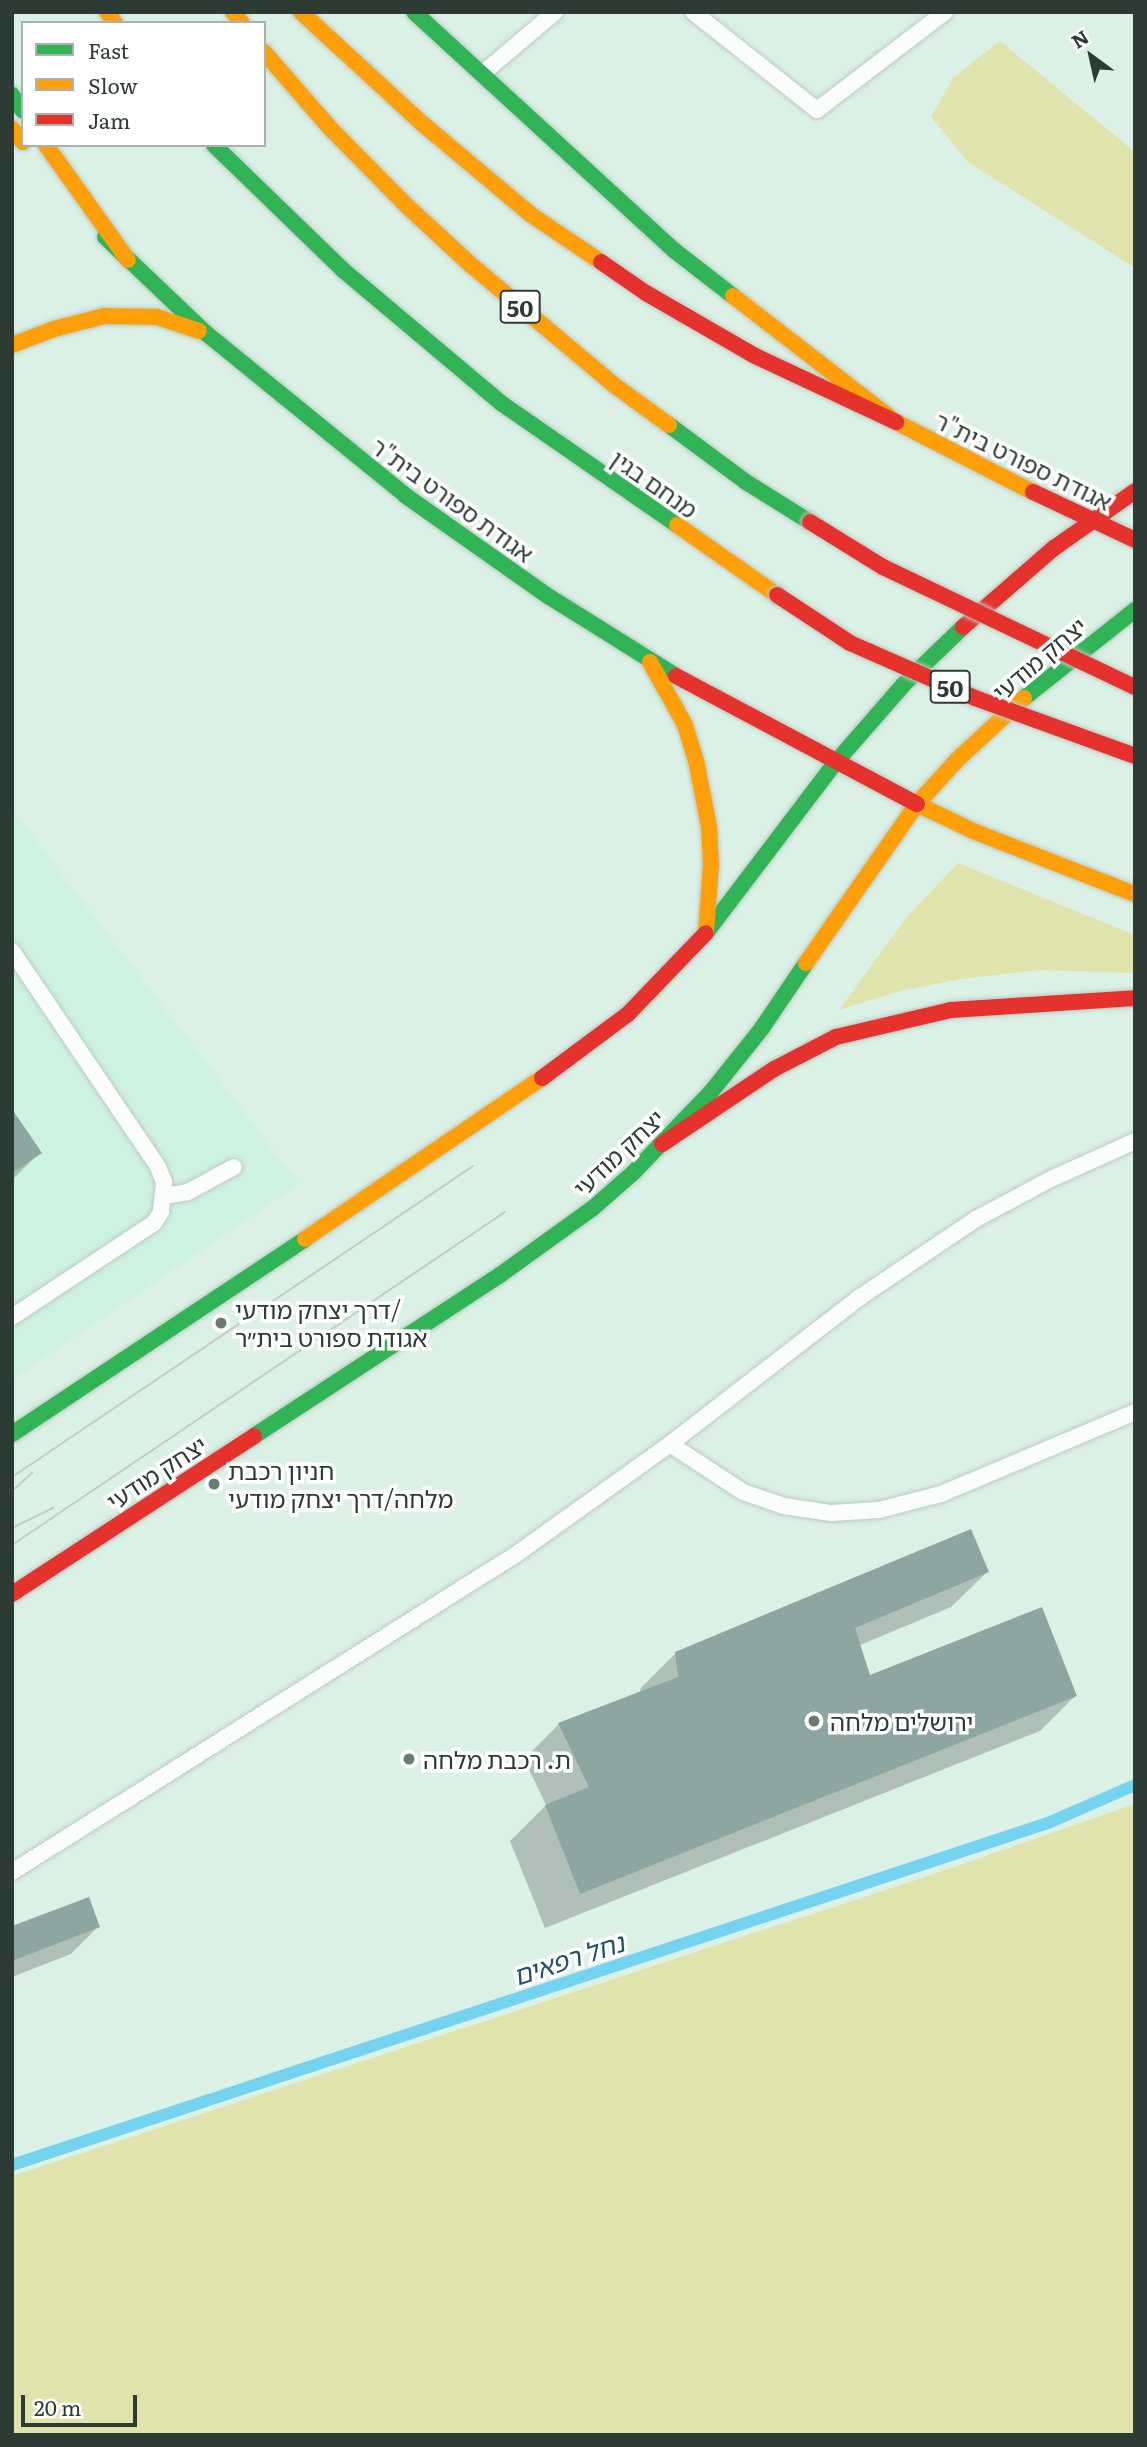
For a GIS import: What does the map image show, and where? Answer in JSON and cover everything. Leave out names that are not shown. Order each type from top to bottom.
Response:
[{"type":"main road","points":[[301,12],[424,125],[530,214],[646,293],[755,356],[896,422]]},
{"type":"main road","name":"אגודת ספורט בית\"ר","points":[[414,12],[675,251],[896,422],[1005,480],[1135,540]]},
{"type":"main road","name":"50","points":[[266,53],[331,129],[407,206],[481,274],[614,385],[746,482],[920,586],[1135,687]]},
{"type":"main road","name":"אגודת ספורט בית\"ר","points":[[27,147],[77,207],[128,260],[207,334],[406,496],[548,596],[647,657],[917,804],[973,831],[1135,894]]},
{"type":"main road","points":[[47,147],[128,260]]},
{"type":"main road","name":"מנחם בגין","points":[[216,147],[343,270],[501,404],[777,595],[850,643],[975,698],[1135,756]]},
{"type":"main road","points":[[12,345],[54,329],[104,316],[157,317],[207,334]]},
{"type":"main road","points":[[12,1434],[544,1079],[628,1014],[706,933],[836,762],[904,684],[961,627],[1091,520],[1135,491]]},
{"type":"main road","name":"יצחק מודעי","points":[[12,1594],[545,1245],[593,1208],[662,1144],[711,1092],[762,1028],[846,902],[917,804],[958,759],[1030,693],[1135,610]]},
{"type":"main road","points":[[647,657],[685,725],[696,760],[709,827],[711,865],[706,933]]},
{"type":"main road","points":[[662,1144],[774,1069],[836,1037],[951,1010],[1135,998]]},
{"type":"lane","points":[[480,75],[555,12]]},
{"type":"lane","points":[[692,12],[817,110],[945,12]]},
{"type":"lane","points":[[12,951],[159,1167],[164,1182],[161,1212],[154,1223],[12,1317]]},
{"type":"lane","points":[[12,1872],[515,1555],[670,1444],[859,1298],[976,1219],[1051,1179],[1135,1141]]},
{"type":"lane","points":[[164,1196],[188,1192],[234,1167]]},
{"type":"lane","points":[[670,1444],[743,1492],[784,1506],[831,1513],[879,1510],[940,1494],[1135,1412]]},
{"type":"shaded area","points":[[12,809],[299,1184],[12,1380]]},
{"type":"green space","points":[[1000,41],[1135,152],[1135,268],[968,162],[931,117],[954,77]]},
{"type":"green space","points":[[958,863],[1135,935],[1135,973],[1039,970],[961,979],[900,991],[839,1010],[906,918]]},
{"type":"green space","points":[[1135,1804],[1135,2435],[12,2435],[12,2176],[925,1877]]},
{"type":"building","points":[[12,1109],[42,1153],[12,1173]]},
{"type":"building","points":[[971,1529],[989,1572],[855,1628],[870,1675],[1042,1607],[1077,1696],[580,1894],[545,1805],[589,1787],[558,1723],[678,1677],[675,1652]]},
{"type":"building","points":[[89,1897],[100,1927],[12,1961],[12,1926]]},
{"type":"waterway","name":"נחל רפאים","points":[[12,2165],[1048,1823],[1135,1785]]},
{"type":"tram line","points":[[12,1477],[473,1166]]},
{"type":"tram line","points":[[12,1545],[505,1212]]},
{"type":"tram line","points":[[12,1491],[32,1473]]},
{"type":"tram line","points":[[12,1528],[53,1508]]},
{"type":"traffic: fast","points":[[414,12],[675,251],[733,296]]},
{"type":"traffic: fast","points":[[12,95],[21,108]]},
{"type":"traffic: fast","points":[[216,147],[343,270],[501,403],[677,525]]},
{"type":"traffic: fast","points":[[105,237],[207,334],[406,496],[548,596],[676,676]]},
{"type":"traffic: fast","points":[[669,425],[746,482],[810,522]]},
{"type":"traffic: fast","points":[[1024,698],[1135,610]]},
{"type":"traffic: fast","points":[[706,933],[836,762],[904,684],[963,627]]},
{"type":"traffic: fast","points":[[254,1436],[500,1275],[593,1208],[633,1173],[711,1092],[762,1028],[806,963]]},
{"type":"traffic: fast","points":[[12,1434],[305,1239]]},
{"type":"traffic: slow","points":[[107,12],[114,21]]},
{"type":"traffic: slow","points":[[233,12],[240,21]]},
{"type":"traffic: slow","points":[[301,12],[424,125],[530,214],[601,262]]},
{"type":"traffic: slow","points":[[266,54],[331,129],[407,206],[471,265],[614,385],[669,425]]},
{"type":"traffic: slow","points":[[12,129],[21,140]]},
{"type":"traffic: slow","points":[[47,147],[128,260]]},
{"type":"traffic: slow","points":[[733,296],[896,422],[1033,492]]},
{"type":"traffic: slow","points":[[12,345],[54,329],[104,316],[157,317],[199,331]]},
{"type":"traffic: slow","points":[[677,525],[777,595]]},
{"type":"traffic: slow","points":[[650,662],[685,725],[696,760],[709,827],[711,865],[706,932]]},
{"type":"traffic: slow","points":[[806,963],[917,804],[958,759],[1024,698]]},
{"type":"traffic: slow","points":[[917,804],[973,831],[1135,894]]},
{"type":"traffic: slow","points":[[305,1239],[542,1078]]},
{"type":"traffic: jam","points":[[601,262],[646,293],[755,356],[896,422]]},
{"type":"traffic: jam","points":[[963,627],[1054,548],[1135,491]]},
{"type":"traffic: jam","points":[[1033,492],[1135,540]]},
{"type":"traffic: jam","points":[[810,522],[883,567],[1135,687]]},
{"type":"traffic: jam","points":[[777,595],[850,643],[975,698],[1135,756]]},
{"type":"traffic: jam","points":[[676,676],[917,804]]},
{"type":"traffic: jam","points":[[542,1078],[628,1014],[706,933]]},
{"type":"traffic: jam","points":[[662,1144],[774,1069],[836,1037],[951,1010],[1135,998]]},
{"type":"traffic: jam","points":[[12,1594],[254,1436]]},
{"type":"place","name":"דרך יצחק מודעי/ אגודת ספורט בית״ר","points":[[221,1323]]},
{"type":"place","name":"חניון רכבת מלחה/דרך יצחק מודעי","points":[[214,1484]]},
{"type":"place","name":"ירושלים מלחה","points":[[814,1721]]},
{"type":"place","name":"ת. רכבת מלחה","points":[[409,1759]]}]
